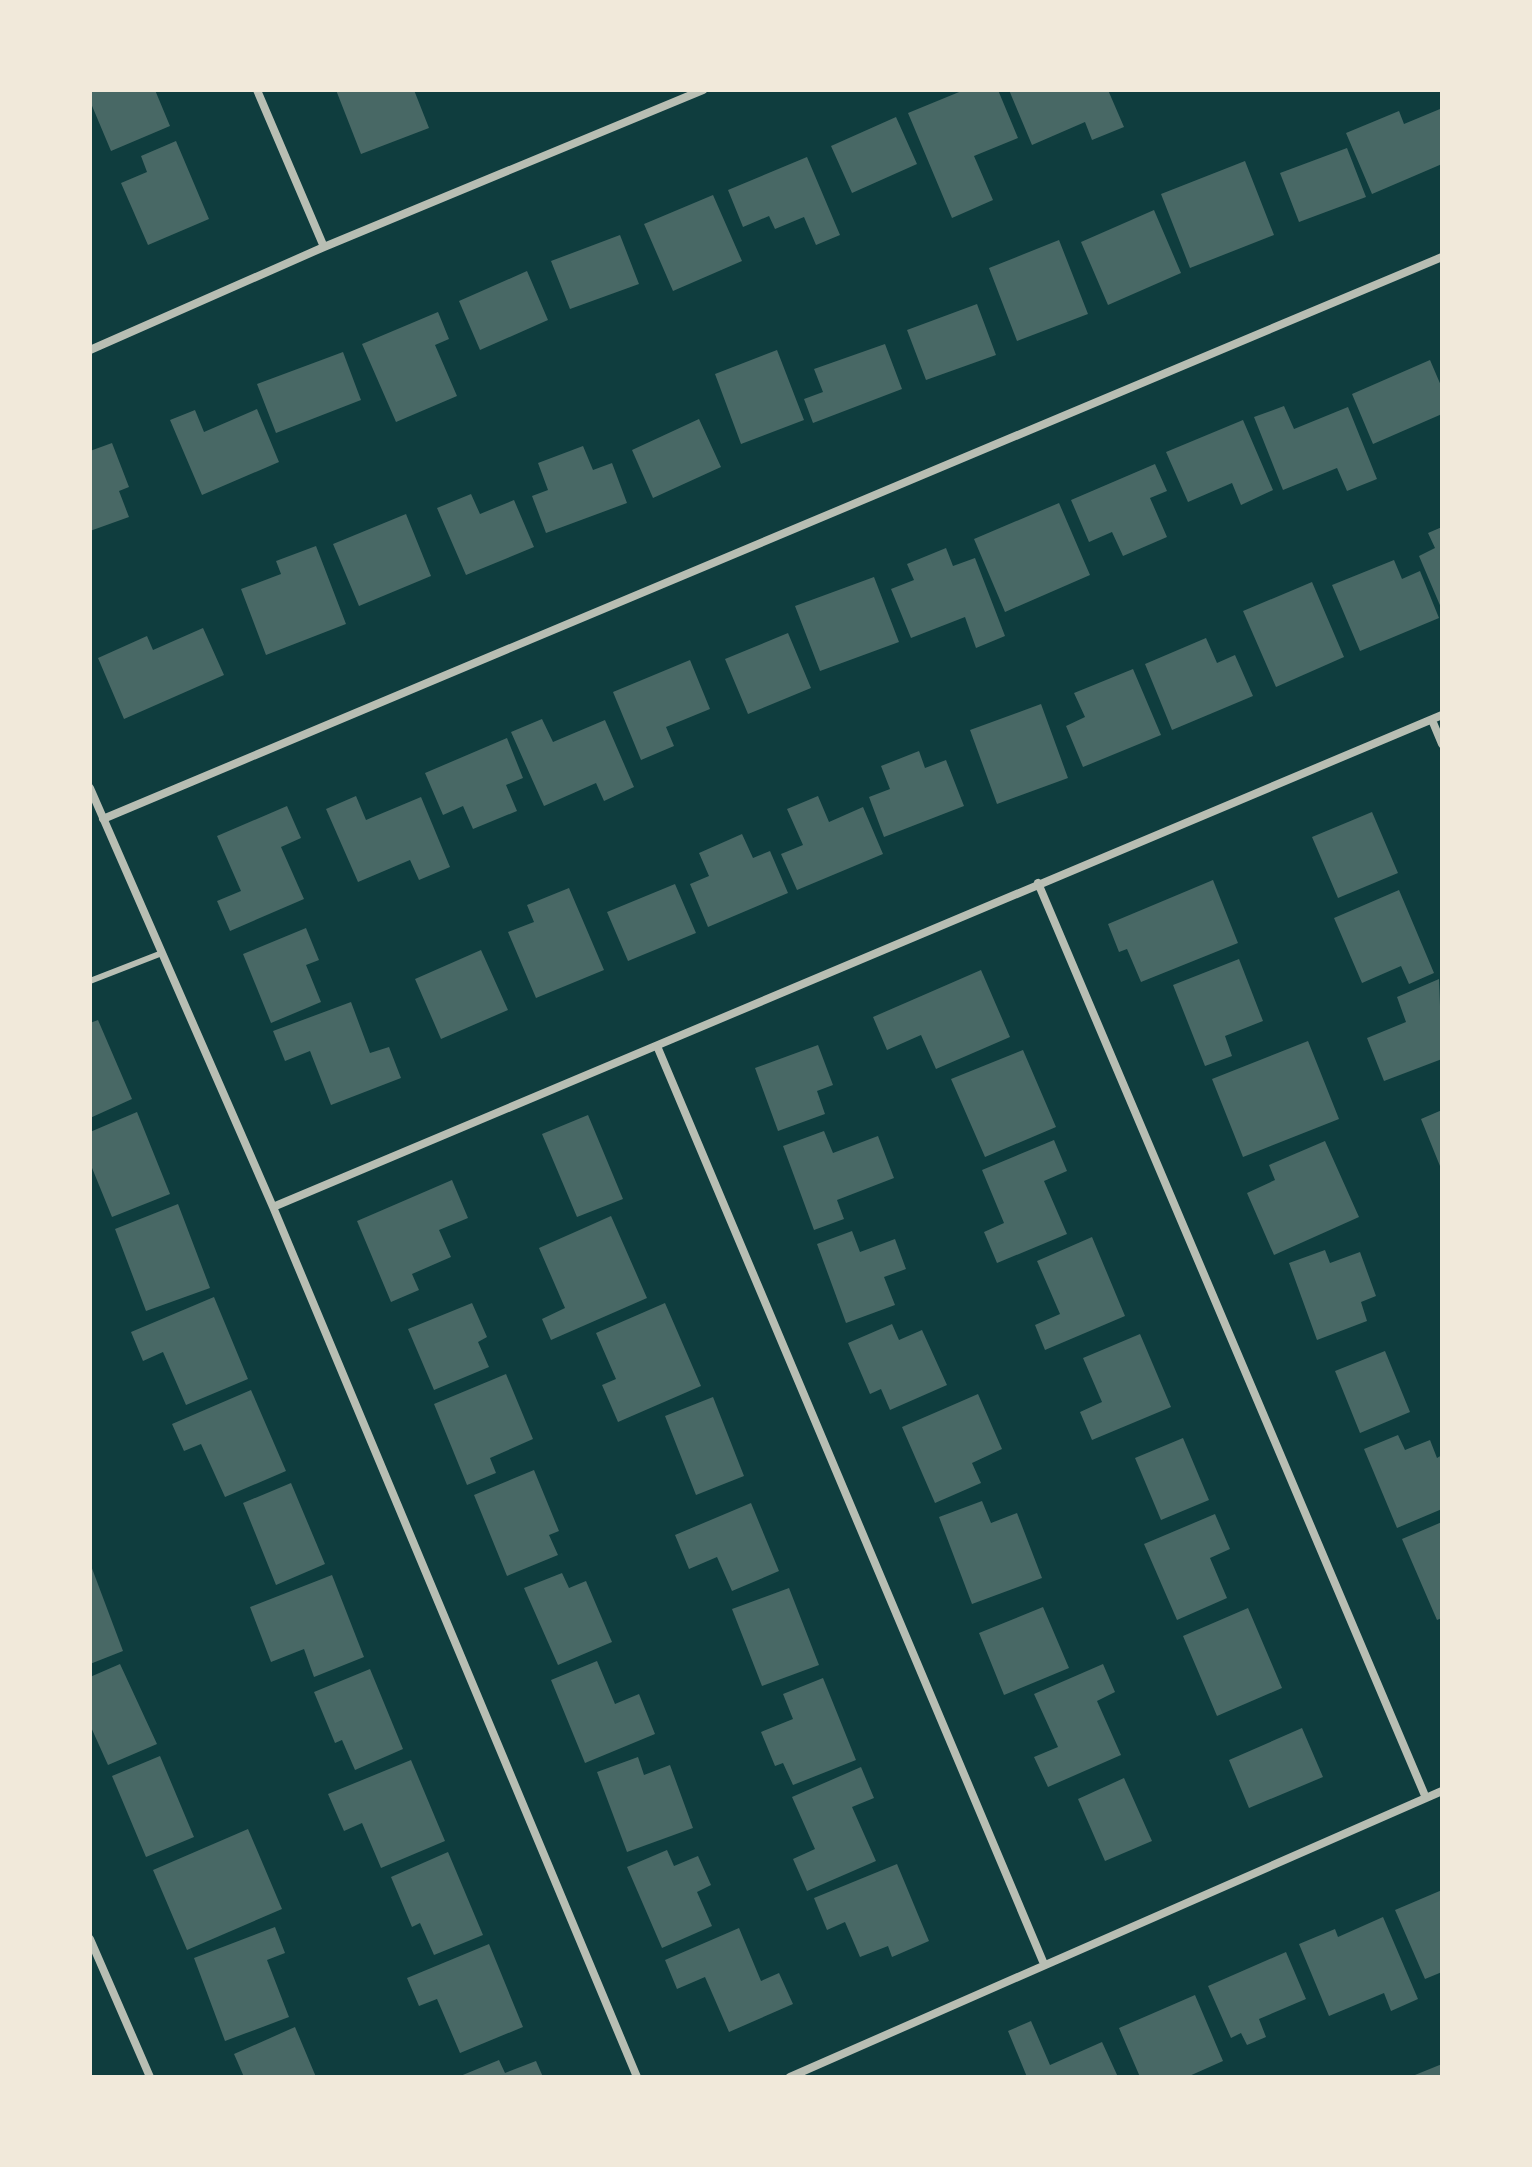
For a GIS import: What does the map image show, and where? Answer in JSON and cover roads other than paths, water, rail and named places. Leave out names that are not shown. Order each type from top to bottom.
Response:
[{"type":"street","points":[[257,90],[324,247]]},
{"type":"street","points":[[90,350],[324,247],[703,90]]},
{"type":"street","points":[[103,819],[1442,257]]},
{"type":"street","points":[[273,1207],[1442,715]]},
{"type":"street","points":[[1432,720],[1442,744]]},
{"type":"street","points":[[90,788],[273,1207],[637,2077]]},
{"type":"street","points":[[1038,883],[1426,1798]]},
{"type":"street","points":[[657,1046],[1044,1964]]},
{"type":"street","points":[[790,2077],[1442,1791]]},
{"type":"street","points":[[90,1939],[150,2077]]},
{"type":"lane","points":[[90,981],[162,953]]}]
